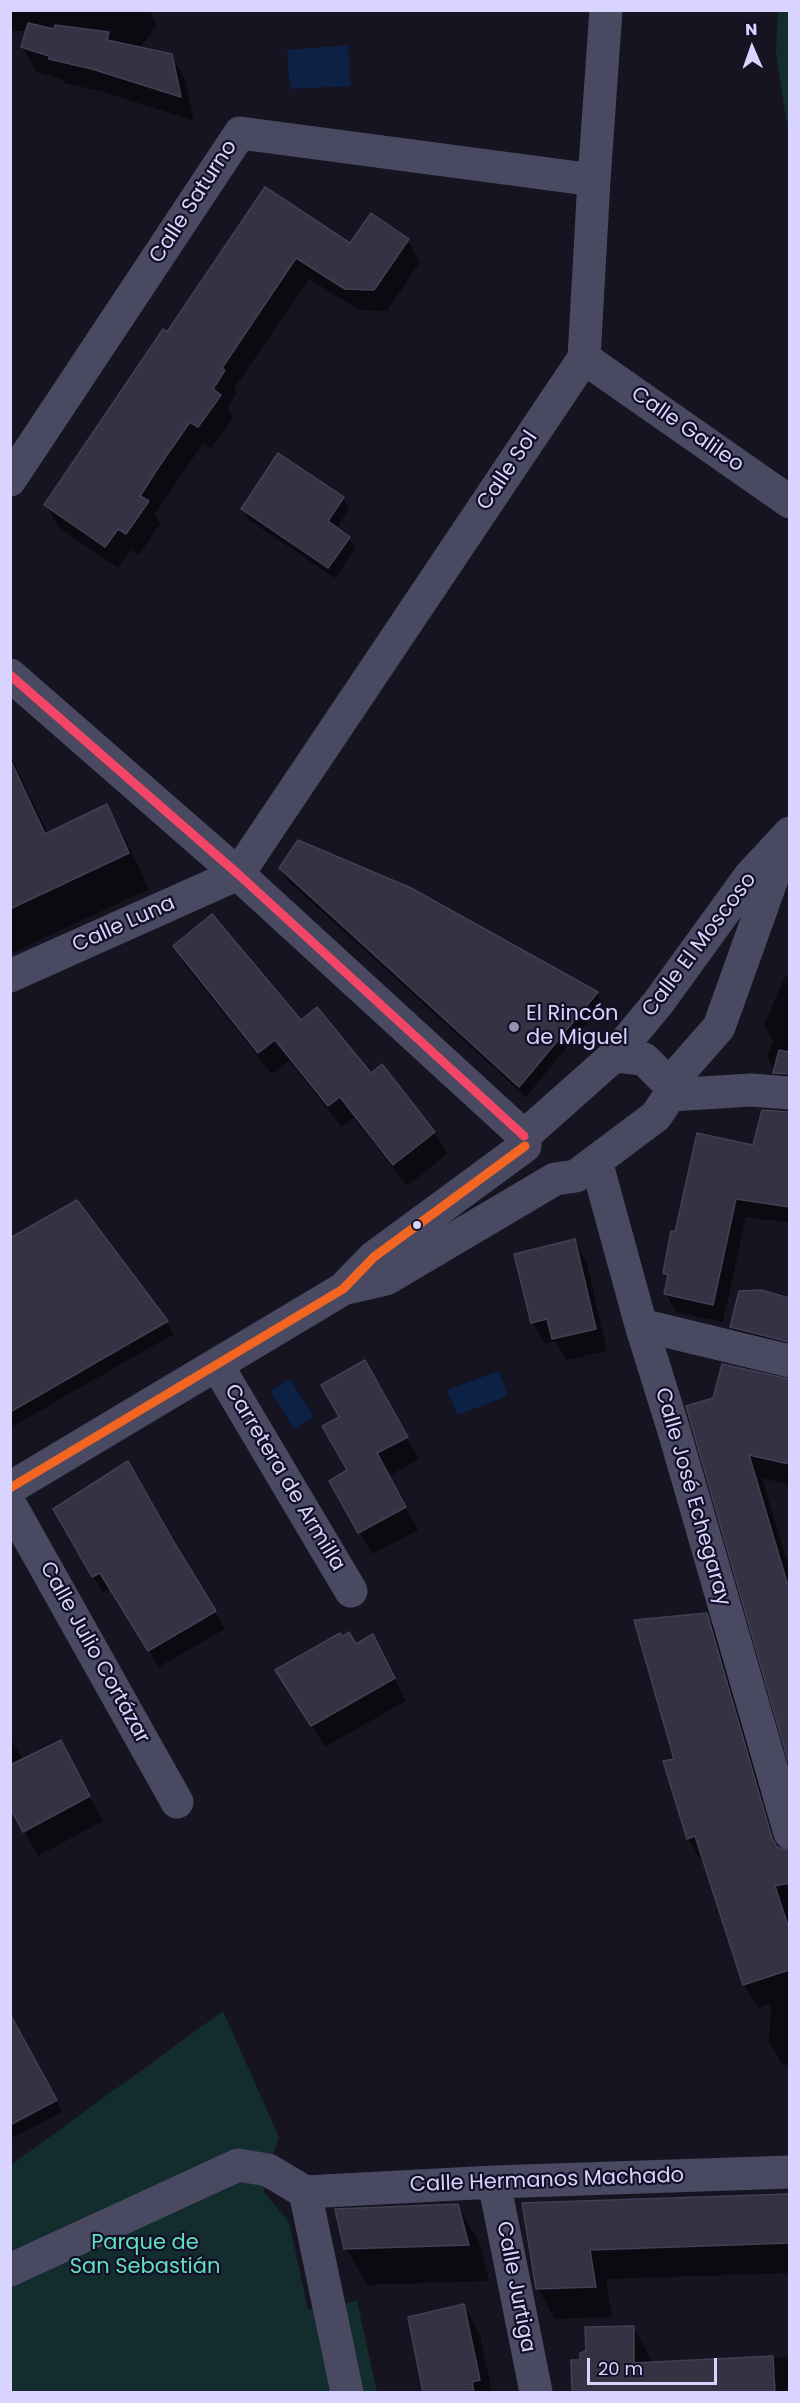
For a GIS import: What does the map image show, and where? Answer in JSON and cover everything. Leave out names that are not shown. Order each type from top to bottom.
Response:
[{"type":"street","points":[[584,358],[606,10]]},
{"type":"street","name":"Calle Saturno","points":[[10,480],[240,133],[594,180]]},
{"type":"street","name":"Calle Galileo","points":[[584,358],[789,502]]},
{"type":"street","name":"Calle Sol","points":[[238,874],[584,358]]},
{"type":"street","points":[[10,675],[238,874],[525,1141],[536,1166],[555,1179]]},
{"type":"street","name":"Calle El Moscoso","points":[[525,1141],[614,1056],[658,1004],[750,876],[789,834]]},
{"type":"street","name":"Calle El Moscoso","points":[[596,1161],[656,1116],[669,1089],[719,1027],[789,834]]},
{"type":"street","name":"Calle Luna","points":[[10,976],[238,874]]},
{"type":"street","points":[[614,1056],[644,1059],[669,1089],[789,1093]]},
{"type":"street","name":"Carretera de Armilla","points":[[10,1488],[344,1289],[374,1257],[525,1141]]},
{"type":"street","name":"Carretera de Armilla","points":[[344,1289],[386,1279],[555,1179],[576,1176],[596,1161]]},
{"type":"street","name":"Calle José Echegaray","points":[[596,1161],[641,1325],[674,1431],[789,1833]]},
{"type":"street","points":[[641,1325],[789,1361]]},
{"type":"street","name":"Carretera de Armilla","points":[[218,1365],[351,1591]]},
{"type":"street","name":"Calle Julio Cortázar","points":[[10,1504],[177,1802]]},
{"type":"street","points":[[10,2271],[238,2165],[268,2170],[305,2192],[347,2392]]},
{"type":"street","name":"Calle Hermanos Machado","points":[[305,2192],[494,2182],[789,2172]]},
{"type":"street","name":"Calle Jurtiga","points":[[494,2182],[536,2392]]},
{"type":"green space","points":[[778,11],[789,11],[789,137],[776,53]]},
{"type":"green space","name":"Parque de San Sebastián","points":[[223,2011],[279,2137],[268,2170],[264,2192],[289,2222],[308,2309],[357,2301],[377,2392],[11,2392],[11,2165]]},
{"type":"water","points":[[348,45],[351,86],[290,89],[287,50]]},
{"type":"water","points":[[499,1371],[508,1396],[457,1415],[447,1390]]},
{"type":"water","points":[[290,1379],[314,1417],[294,1429],[270,1391]]},
{"type":"building","points":[[28,23],[54,29],[55,25],[109,32],[107,40],[172,54],[181,97],[92,69],[49,59],[49,56],[21,47]]},
{"type":"building","points":[[265,187],[350,243],[371,213],[409,239],[374,290],[345,289],[296,258],[222,368],[225,370],[213,389],[221,395],[198,427],[190,422],[158,468],[140,496],[149,501],[126,534],[118,529],[105,547],[44,505],[163,329],[167,332]]},
{"type":"building","points":[[278,453],[344,497],[328,521],[350,537],[328,568],[241,509]]},
{"type":"building","points":[[10,759],[45,834],[107,804],[129,853],[10,909]]},
{"type":"building","points":[[298,840],[411,888],[598,992],[519,1087],[279,868]]},
{"type":"building","points":[[212,914],[301,1020],[317,1007],[371,1073],[382,1064],[435,1132],[393,1165],[340,1097],[328,1106],[275,1040],[258,1053],[173,946]]},
{"type":"building","points":[[779,1050],[789,1052],[789,1074],[773,1073]]},
{"type":"building","points":[[762,1110],[789,1112],[789,1207],[736,1199],[713,1305],[664,1294],[668,1275],[663,1273],[671,1231],[675,1232],[697,1133],[753,1145]]},
{"type":"building","points":[[77,1200],[168,1321],[10,1412],[10,1238]]},
{"type":"building","points":[[575,1239],[596,1329],[552,1339],[547,1319],[531,1323],[514,1254]]},
{"type":"building","points":[[761,1290],[789,1298],[789,1342],[730,1327],[739,1291]]},
{"type":"building","points":[[365,1360],[408,1437],[377,1453],[406,1507],[358,1533],[329,1481],[347,1470],[322,1426],[339,1417],[321,1385]]},
{"type":"building","points":[[722,1364],[789,1379],[789,1464],[749,1455],[789,1589],[789,1764],[686,1406],[713,1398]]},
{"type":"building","points":[[128,1461],[216,1611],[148,1651],[100,1573],[92,1577],[53,1509]]},
{"type":"building","points":[[707,1613],[772,1838],[777,1847],[789,1851],[789,1883],[775,1886],[789,1929],[789,1970],[743,1985],[695,1836],[687,1839],[663,1761],[674,1759],[634,1620]]},
{"type":"building","points":[[349,1632],[356,1644],[373,1634],[395,1678],[311,1726],[275,1670],[340,1633],[343,1636]]},
{"type":"building","points":[[61,1740],[90,1796],[23,1832],[10,1808],[10,1765]]},
{"type":"building","points":[[10,2014],[57,2100],[10,2125]]},
{"type":"building","points":[[789,2194],[789,2243],[590,2250],[596,2287],[536,2289],[522,2203]]},
{"type":"building","points":[[458,2204],[469,2245],[344,2249],[335,2209]]},
{"type":"building","points":[[464,2304],[480,2380],[472,2382],[474,2392],[423,2392],[408,2317]]},
{"type":"building","points":[[634,2326],[634,2363],[773,2356],[775,2392],[572,2392],[571,2360],[580,2360],[580,2353],[586,2351],[585,2327]]},
{"type":"transit line","points":[[10,675],[238,874],[524,1136]]},
{"type":"transit line","points":[[10,1488],[343,1289],[374,1257],[525,1146]]},
{"type":"place","name":"El Rincón de Miguel","points":[[514,1027]]}]
